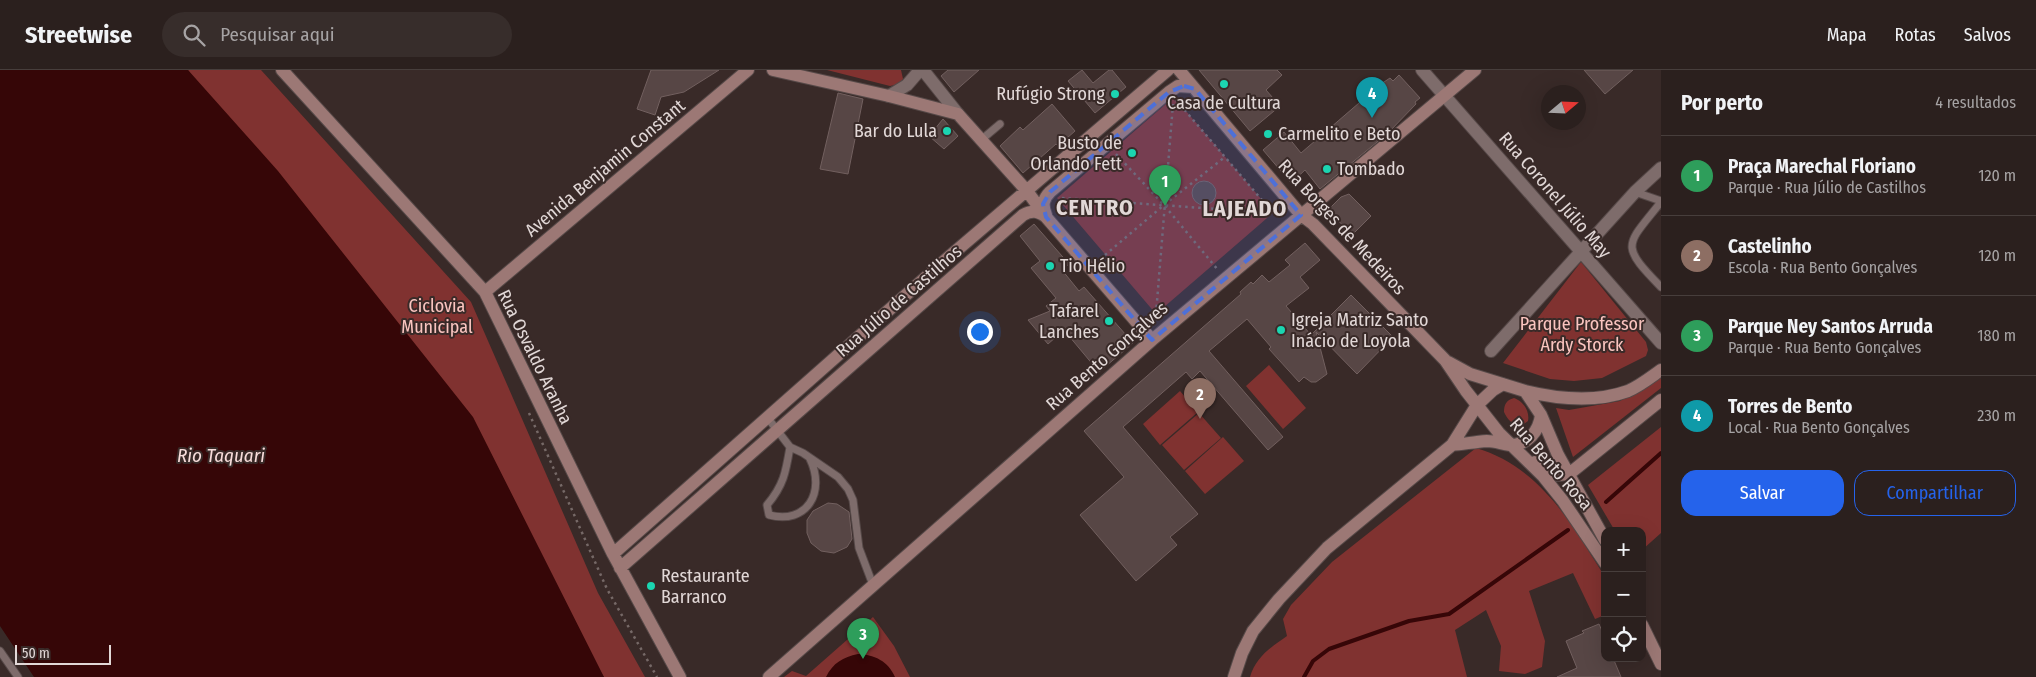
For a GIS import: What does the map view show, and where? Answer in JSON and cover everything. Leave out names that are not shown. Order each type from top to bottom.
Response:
[{"type":"street","name":"Rua Osvaldo Aranha","points":[[282,70],[485,292],[612,554],[680,677]]},
{"type":"street","name":"Avenida Benjamin Constant","points":[[485,292],[748,70]]},
{"type":"street","points":[[773,70],[890,96],[958,114]]},
{"type":"street","points":[[890,96],[907,85],[922,70],[958,114],[1027,191],[1046,217],[1156,336]]},
{"type":"street","name":"Rua Júlio de Castilhos","points":[[612,554],[950,256],[1168,70]]},
{"type":"street","name":"Rua Borges de Medeiros","points":[[1179,70],[1301,215],[1314,224],[1445,360],[1466,391]]},
{"type":"street","name":"Rua Coronel Júlio May","points":[[1422,70],[1661,343]]},
{"type":"street","name":"Rua Bento Gonçalves","points":[[769,677],[1156,336],[1475,70]]},
{"type":"street","points":[[1046,217],[1043,204],[1050,192],[1169,92],[1178,86],[1193,87]]},
{"type":"street","points":[[1490,351],[1635,192],[1661,168]]},
{"type":"street","name":"Rua Júlio de Castilhos","points":[[620,568],[1028,212],[1040,212],[1046,217]]},
{"type":"street","points":[[950,256],[961,269]]},
{"type":"street","points":[[854,340],[865,353]]},
{"type":"street","name":"Rua Borges de Medeiros","points":[[1445,360],[1460,370],[1480,377]]},
{"type":"street","points":[[1525,391],[1561,398],[1610,397],[1630,390],[1661,370]]},
{"type":"street","name":"Rua Bento Rosa","points":[[1480,377],[1525,391],[1541,415],[1558,455],[1601,533]]},
{"type":"street","points":[[1234,677],[1242,653],[1253,631],[1278,599],[1327,548],[1452,445],[1477,405],[1493,390],[1503,384]]},
{"type":"street","name":"Rua Bento Rosa","points":[[1466,391],[1511,445],[1543,476],[1563,501],[1601,557]]},
{"type":"street","points":[[1521,456],[1558,475],[1568,474],[1661,400]]},
{"type":"street","points":[[1452,445],[1488,441],[1511,445],[1525,440],[1537,431],[1541,415]]},
{"type":"street","points":[[680,494],[690,506]]},
{"type":"street","points":[[1646,633],[1661,664]]},
{"type":"lane","points":[[981,140],[1000,124]]},
{"type":"lane","points":[[1635,192],[1661,201],[1634,236],[1631,248],[1637,263],[1661,287]]},
{"type":"lane","points":[[767,417],[790,446],[838,478],[848,489],[854,500],[859,548],[873,585]]},
{"type":"lane","points":[[790,446],[785,476],[777,492],[766,505],[769,515],[779,517],[790,516],[808,507],[813,500],[816,490],[814,468],[810,459]]},
{"type":"lane","points":[[0,651],[18,677]]},
{"type":"path","points":[[1057,198],[1164,205],[1273,213],[1174,97],[1164,205],[1156,336]]},
{"type":"path","points":[[1112,150],[1164,205],[1208,258]]},
{"type":"path","points":[[1105,255],[1225,157]]},
{"type":"path","points":[[526,407],[607,590],[656,677]]},
{"type":"highlighted area","points":[[1184,86],[1195,89],[1301,215],[1152,340],[1046,217],[1043,204],[1050,192],[1169,92]]},
{"type":"green space","name":"Ciclovia Municipal","points":[[188,70],[261,70],[471,302],[598,593],[645,677],[604,677]]},
{"type":"green space","points":[[827,70],[901,70],[903,79],[899,84],[890,86]]},
{"type":"green space","points":[[1174,97],[1273,213],[1156,314],[1057,198]]},
{"type":"green space","name":"Parque Professor Ardy Storck","points":[[1581,262],[1646,342],[1648,350],[1646,356],[1602,378],[1574,381],[1550,379],[1503,363]]},
{"type":"green space","points":[[1269,365],[1306,408],[1283,429],[1246,386]]},
{"type":"green space","points":[[1661,376],[1661,388],[1573,457],[1556,408],[1569,410],[1620,401]]},
{"type":"green space","points":[[1180,391],[1198,412],[1160,445],[1143,424]]},
{"type":"green space","points":[[1514,398],[1523,404],[1527,410],[1528,421],[1521,425],[1511,422],[1504,412],[1506,403]]},
{"type":"green space","points":[[1199,413],[1221,438],[1184,470],[1162,445]]},
{"type":"green space","points":[[1661,427],[1661,533],[1646,546],[1646,527],[1613,527],[1588,485]]},
{"type":"green space","points":[[1223,437],[1244,461],[1205,494],[1185,471]]},
{"type":"green space","points":[[1476,448],[1512,464],[1527,475],[1554,502],[1578,534],[1601,572],[1601,617],[1595,619],[1573,573],[1529,591],[1545,641],[1542,667],[1525,674],[1499,671],[1501,646],[1486,610],[1455,630],[1467,677],[1250,677],[1260,658],[1287,636],[1283,619],[1291,605],[1332,562]]},
{"type":"green space","points":[[873,617],[894,646],[910,677],[784,677],[792,671],[806,676]]},
{"type":"water","name":"Rio Taquari","points":[[0,70],[188,70],[278,171],[473,417],[604,677],[34,677],[0,626]]},
{"type":"water","points":[[858,654],[875,657],[885,663],[895,677],[826,677],[839,661]]},
{"type":"building","points":[[651,70],[719,70],[684,92],[661,97],[655,115],[637,109]]},
{"type":"building","points":[[948,70],[979,70],[954,92],[941,76]]},
{"type":"building","points":[[1082,70],[1093,83],[1109,70],[1112,70],[1126,87],[1095,113],[1068,81]]},
{"type":"building","points":[[1199,70],[1277,70],[1282,75],[1266,90],[1280,106],[1250,131]]},
{"type":"building","points":[[1584,70],[1633,70],[1605,94]]},
{"type":"building","points":[[1399,75],[1420,98],[1415,102],[1416,104],[1388,133],[1320,189],[1305,170],[1291,183],[1263,150],[1284,132],[1301,153],[1381,84],[1390,78],[1393,81]]},
{"type":"building","points":[[838,93],[863,99],[848,174],[820,169]]},
{"type":"building","points":[[1052,104],[1075,131],[1058,146],[1056,144],[1023,173],[1000,146],[1020,127],[1023,130]]},
{"type":"building","points":[[943,119],[958,136],[944,149],[929,136]]},
{"type":"building","points":[[1204,181],[1213,184],[1216,193],[1213,202],[1204,205],[1195,202],[1192,193],[1195,184]]},
{"type":"building","points":[[1349,194],[1371,216],[1352,235],[1328,210],[1341,197]]},
{"type":"building","points":[[1034,224],[1069,264],[1062,270],[1079,291],[1084,287],[1133,343],[1099,372],[1064,330],[1048,344],[1028,320],[1050,311],[1046,306],[1056,298],[1031,268],[1040,261],[1020,236]]},
{"type":"building","points":[[1305,243],[1320,260],[1300,277],[1309,288],[1286,306],[1311,335],[1351,295],[1393,337],[1357,374],[1316,332],[1327,374],[1316,382],[1311,382],[1304,377],[1299,382],[1269,349],[1271,347],[1247,319],[1209,351],[1283,437],[1268,450],[1200,371],[1192,379],[1186,372],[1123,427],[1198,514],[1170,537],[1177,545],[1136,581],[1080,515],[1124,477],[1084,431],[1241,294],[1240,292],[1251,282],[1253,284],[1262,275],[1269,282],[1290,265],[1285,260]]},
{"type":"building","points":[[828,503],[837,504],[849,512],[852,539],[847,547],[834,553],[821,551],[811,543],[807,533],[807,520],[813,511]]},
{"type":"building","points":[[1599,624],[1601,629],[1601,662],[1615,662],[1621,677],[1557,677],[1577,668],[1566,641],[1584,633],[1582,631]]},
{"type":"waterway","points":[[1606,502],[1661,453]]},
{"type":"waterway","points":[[1304,677],[1313,661],[1329,649],[1409,621],[1449,614],[1568,530]]},
{"type":"place","name":"Casa de Cultura","points":[[1224,84]]},
{"type":"place","name":"Rufúgio Strong","points":[[1115,94]]},
{"type":"place","name":"Torres de Bento","points":[[1372,118]]},
{"type":"place","name":"Bar do Lula","points":[[947,131]]},
{"type":"place","name":"Carmelito e Beto","points":[[1268,134]]},
{"type":"place","name":"Busto de Orlando Fett","points":[[1132,153]]},
{"type":"place","name":"Tombado","points":[[1327,169]]},
{"type":"place","name":"Praça Marechal Floriano","points":[[1165,206]]},
{"type":"place","name":"Tio Hélio","points":[[1050,266]]},
{"type":"place","name":"Tafarel Lanches","points":[[1109,321]]},
{"type":"place","name":"Igreja Matriz Santo Inácio de Loyola","points":[[1281,330]]},
{"type":"place","name":"Castelinho","points":[[1200,419]]},
{"type":"place","name":"Restaurante Barranco","points":[[651,586]]},
{"type":"place","name":"Parque Ney Santos Arruda","points":[[863,659]]},
{"type":"district","name":"CENTRO","points":[[1095,207]]},
{"type":"district","name":"LAJEADO","points":[[1245,208]]}]
